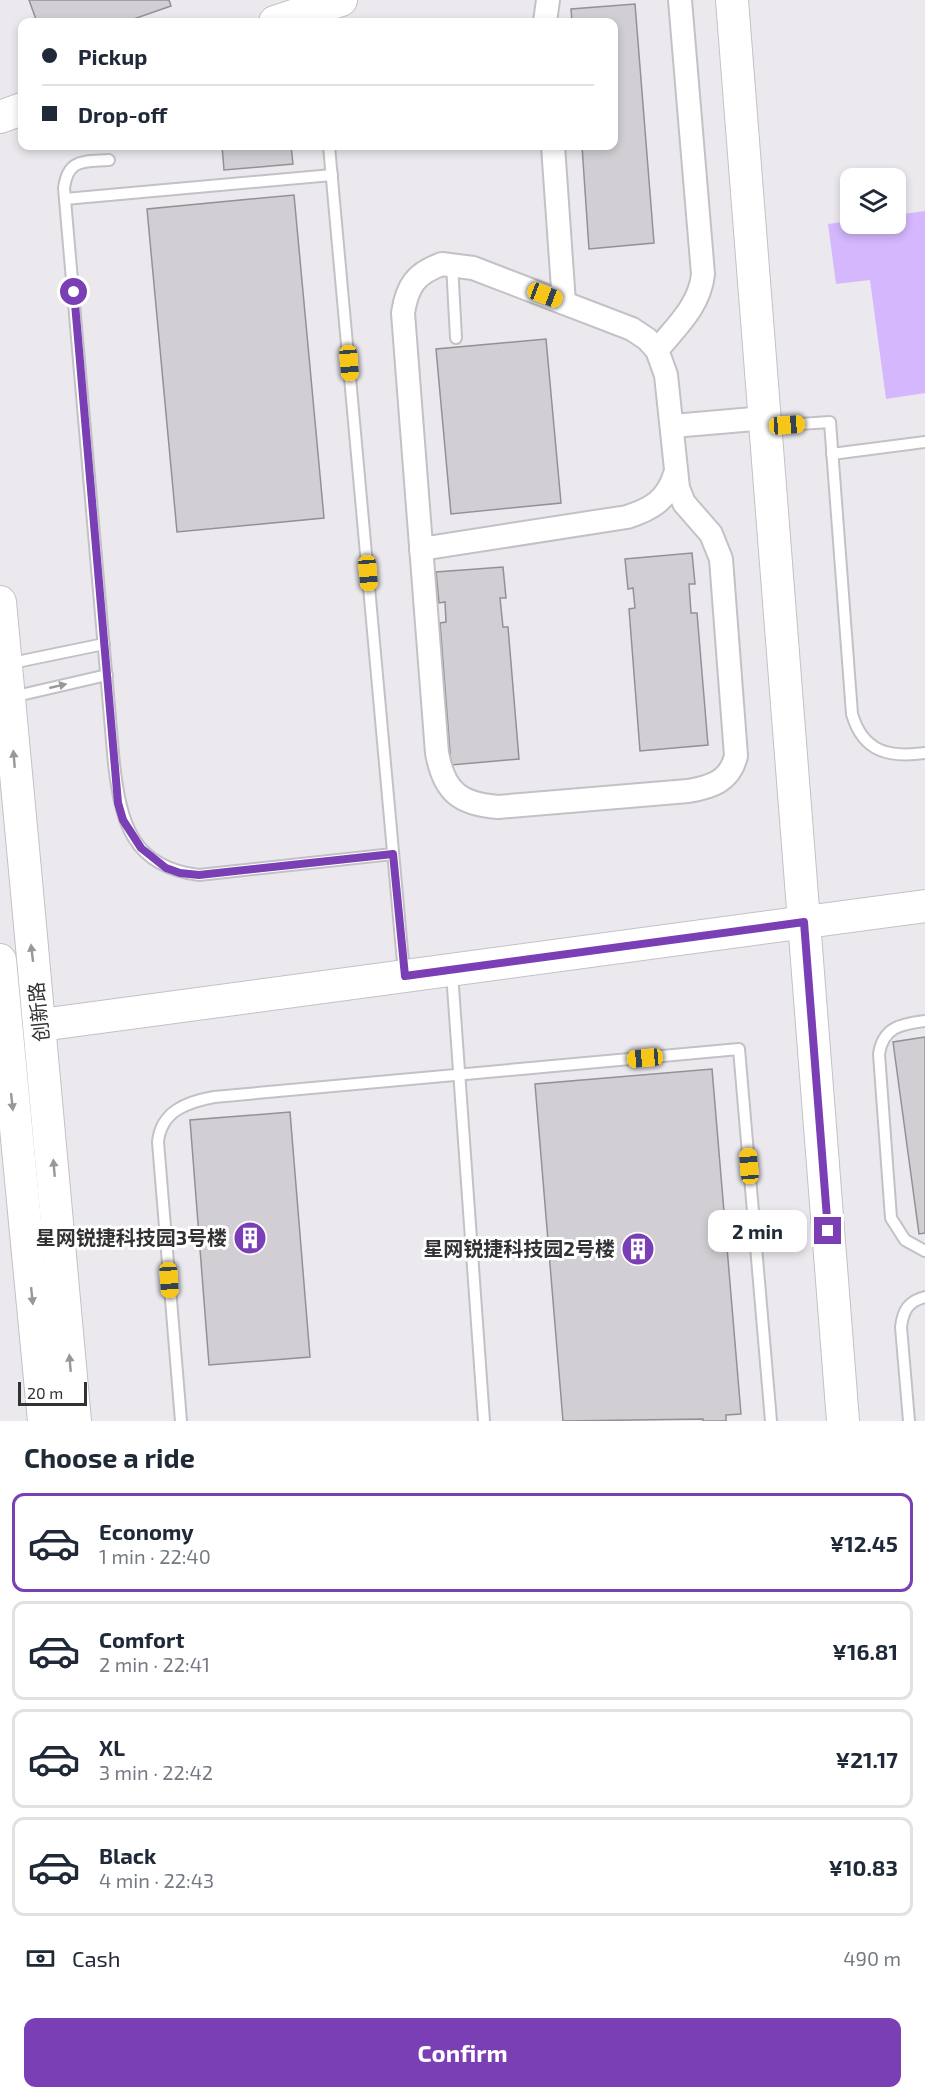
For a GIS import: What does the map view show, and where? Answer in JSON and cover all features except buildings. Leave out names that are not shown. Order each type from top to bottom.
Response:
[{"type":"street","points":[[546,18],[548,0]]},
{"type":"street","points":[[657,350],[692,308],[702,286],[703,274],[680,0]]},
{"type":"street","points":[[732,0],[843,1421]]},
{"type":"street","points":[[292,18],[325,10]]},
{"type":"street","points":[[0,117],[18,110]]},
{"type":"street","points":[[553,150],[564,303]]},
{"type":"street","points":[[442,264],[473,268],[632,329],[647,339],[657,350],[666,375],[673,426],[675,474],[684,503],[711,534],[721,559],[736,756],[733,770],[722,780],[707,788],[498,807],[477,806],[462,799],[441,774],[437,753],[403,312],[409,286],[418,276],[442,264]]},
{"type":"street","points":[[673,426],[765,422]]},
{"type":"street","points":[[421,549],[627,517],[651,508],[663,500],[670,490],[675,474]]},
{"type":"street","name":"创新路","points":[[0,602],[41,1025],[75,1421]]},
{"type":"street","points":[[4,1055],[41,1025],[925,906]]},
{"type":"street","name":"创新路","points":[[0,960],[4,1055],[44,1421]]},
{"type":"street","points":[[1,998],[41,1025]]},
{"type":"lane","points":[[329,150],[405,976]]},
{"type":"lane","points":[[109,160],[74,165],[65,179],[65,199],[118,803],[123,820],[141,848],[166,868],[199,875],[393,854]]},
{"type":"lane","points":[[65,199],[332,175]]},
{"type":"lane","points":[[452,264],[456,338]]},
{"type":"lane","points":[[765,422],[830,422],[854,722],[857,730],[869,744],[882,752],[894,755],[925,753]]},
{"type":"lane","points":[[832,454],[925,442]]},
{"type":"lane","points":[[6,664],[104,645]]},
{"type":"lane","points":[[9,698],[107,675]]},
{"type":"lane","points":[[452,970],[484,1421]]},
{"type":"lane","points":[[925,1021],[897,1026],[887,1033],[879,1054],[891,1218],[905,1240],[925,1251]]},
{"type":"lane","points":[[181,1421],[158,1142],[159,1129],[179,1107],[214,1097],[739,1049],[771,1421]]},
{"type":"lane","points":[[909,1421],[900,1328],[910,1303],[925,1297]]},
{"type":"shaded area","points":[[925,211],[925,393],[886,399],[870,280],[836,284],[828,224],[840,222],[840,234],[906,234],[906,214]]},
{"type":"place","name":"星网锐捷科技园3号楼","points":[[250,1238]]},
{"type":"place","name":"星网锐捷科技园2号楼","points":[[638,1249]]},
{"type":"route","points":[[74,292],[118,803],[130,834],[141,848],[166,868],[180,873],[199,875],[393,854],[405,976],[804,922],[828,1231]]}]
